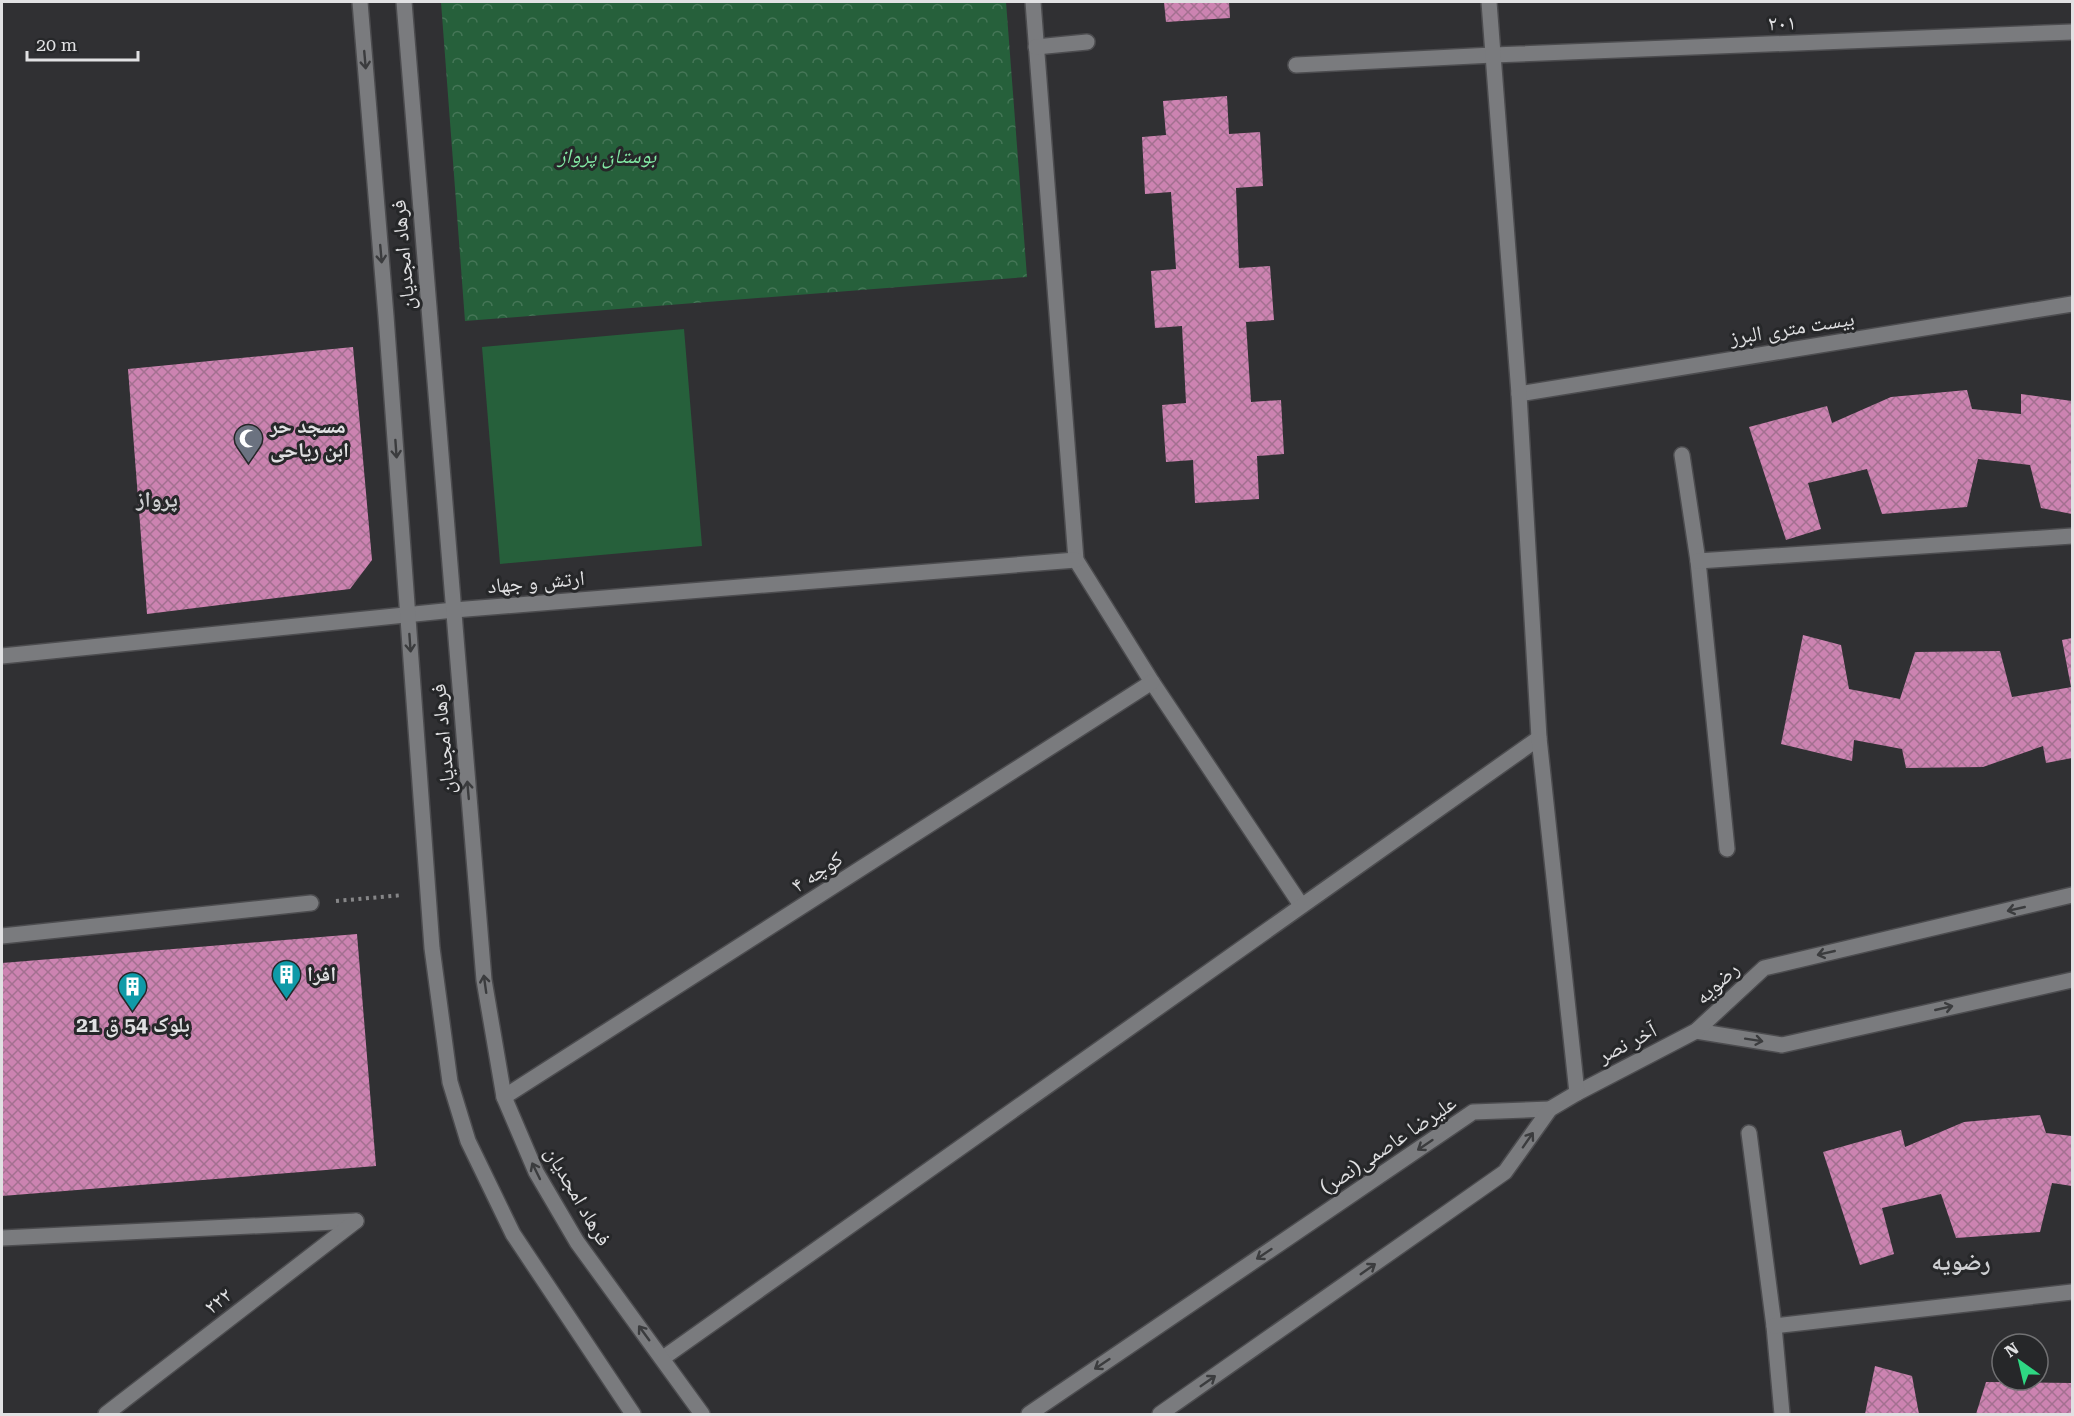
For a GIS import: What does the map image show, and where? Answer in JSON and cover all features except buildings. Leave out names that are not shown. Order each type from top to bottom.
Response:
[{"type":"street","name":"فرهاد امجدیان","points":[[360,2],[432,948],[450,1082],[468,1141],[513,1234],[633,1414]]},
{"type":"street","name":"فرهاد امجدیان","points":[[404,2],[484,980],[504,1097],[536,1172],[577,1242],[702,1414]]},
{"type":"street","points":[[1033,2],[1076,560],[1152,682],[1301,905]]},
{"type":"street","points":[[1489,2],[1519,394],[1539,738],[1576,1093]]},
{"type":"street","name":"۲۰۱","points":[[1296,65],[2073,32]]},
{"type":"street","points":[[1036,47],[1087,42]]},
{"type":"street","name":"بیست متری البرز","points":[[1519,394],[2073,304]]},
{"type":"street","points":[[1682,455],[1698,561],[1727,849]]},
{"type":"street","points":[[1698,561],[2073,536]]},
{"type":"street","name":"ارتش و جهاد","points":[[2,656],[454,610],[1076,560]]},
{"type":"street","name":"کوچه ۴","points":[[504,1097],[1152,682]]},
{"type":"street","points":[[663,1358],[1539,738]]},
{"type":"street","name":"رضویه","points":[[1696,1031],[1764,968],[2073,895]]},
{"type":"street","points":[[2,936],[311,903]]},
{"type":"street","name":"رضویه","points":[[1696,1031],[1782,1045],[2073,980]]},
{"type":"street","name":"آخر نصر","points":[[1550,1108],[1696,1031]]},
{"type":"street","points":[[1160,1414],[1505,1172],[1550,1108]]},
{"type":"street","name":"علیرضا عاصمی(نصر)","points":[[1029,1414],[1473,1112],[1550,1108]]},
{"type":"street","points":[[1749,1133],[1774,1326],[1782,1414]]},
{"type":"street","name":"۲۲۲","points":[[2,1238],[356,1221],[106,1414]]},
{"type":"street","points":[[1774,1326],[2073,1292]]},
{"type":"path","points":[[311,903],[428,893]]},
{"type":"green space","name":"بوستان پرواز","points":[[441,2],[1006,2],[1027,277],[465,321]]},
{"type":"green space","points":[[684,329],[702,546],[500,564],[482,347]]},
{"type":"place","name":"مسجد حر ابن ریاحی","points":[[249,464]]},
{"type":"place","name":"افرا","points":[[286,1000]]},
{"type":"place","name":"بلوک 54 ق 21","points":[[133,1012]]},
{"type":"district","name":"پرواز","points":[[157,499]]},
{"type":"district","name":"رضویه","points":[[1961,1262]]}]
